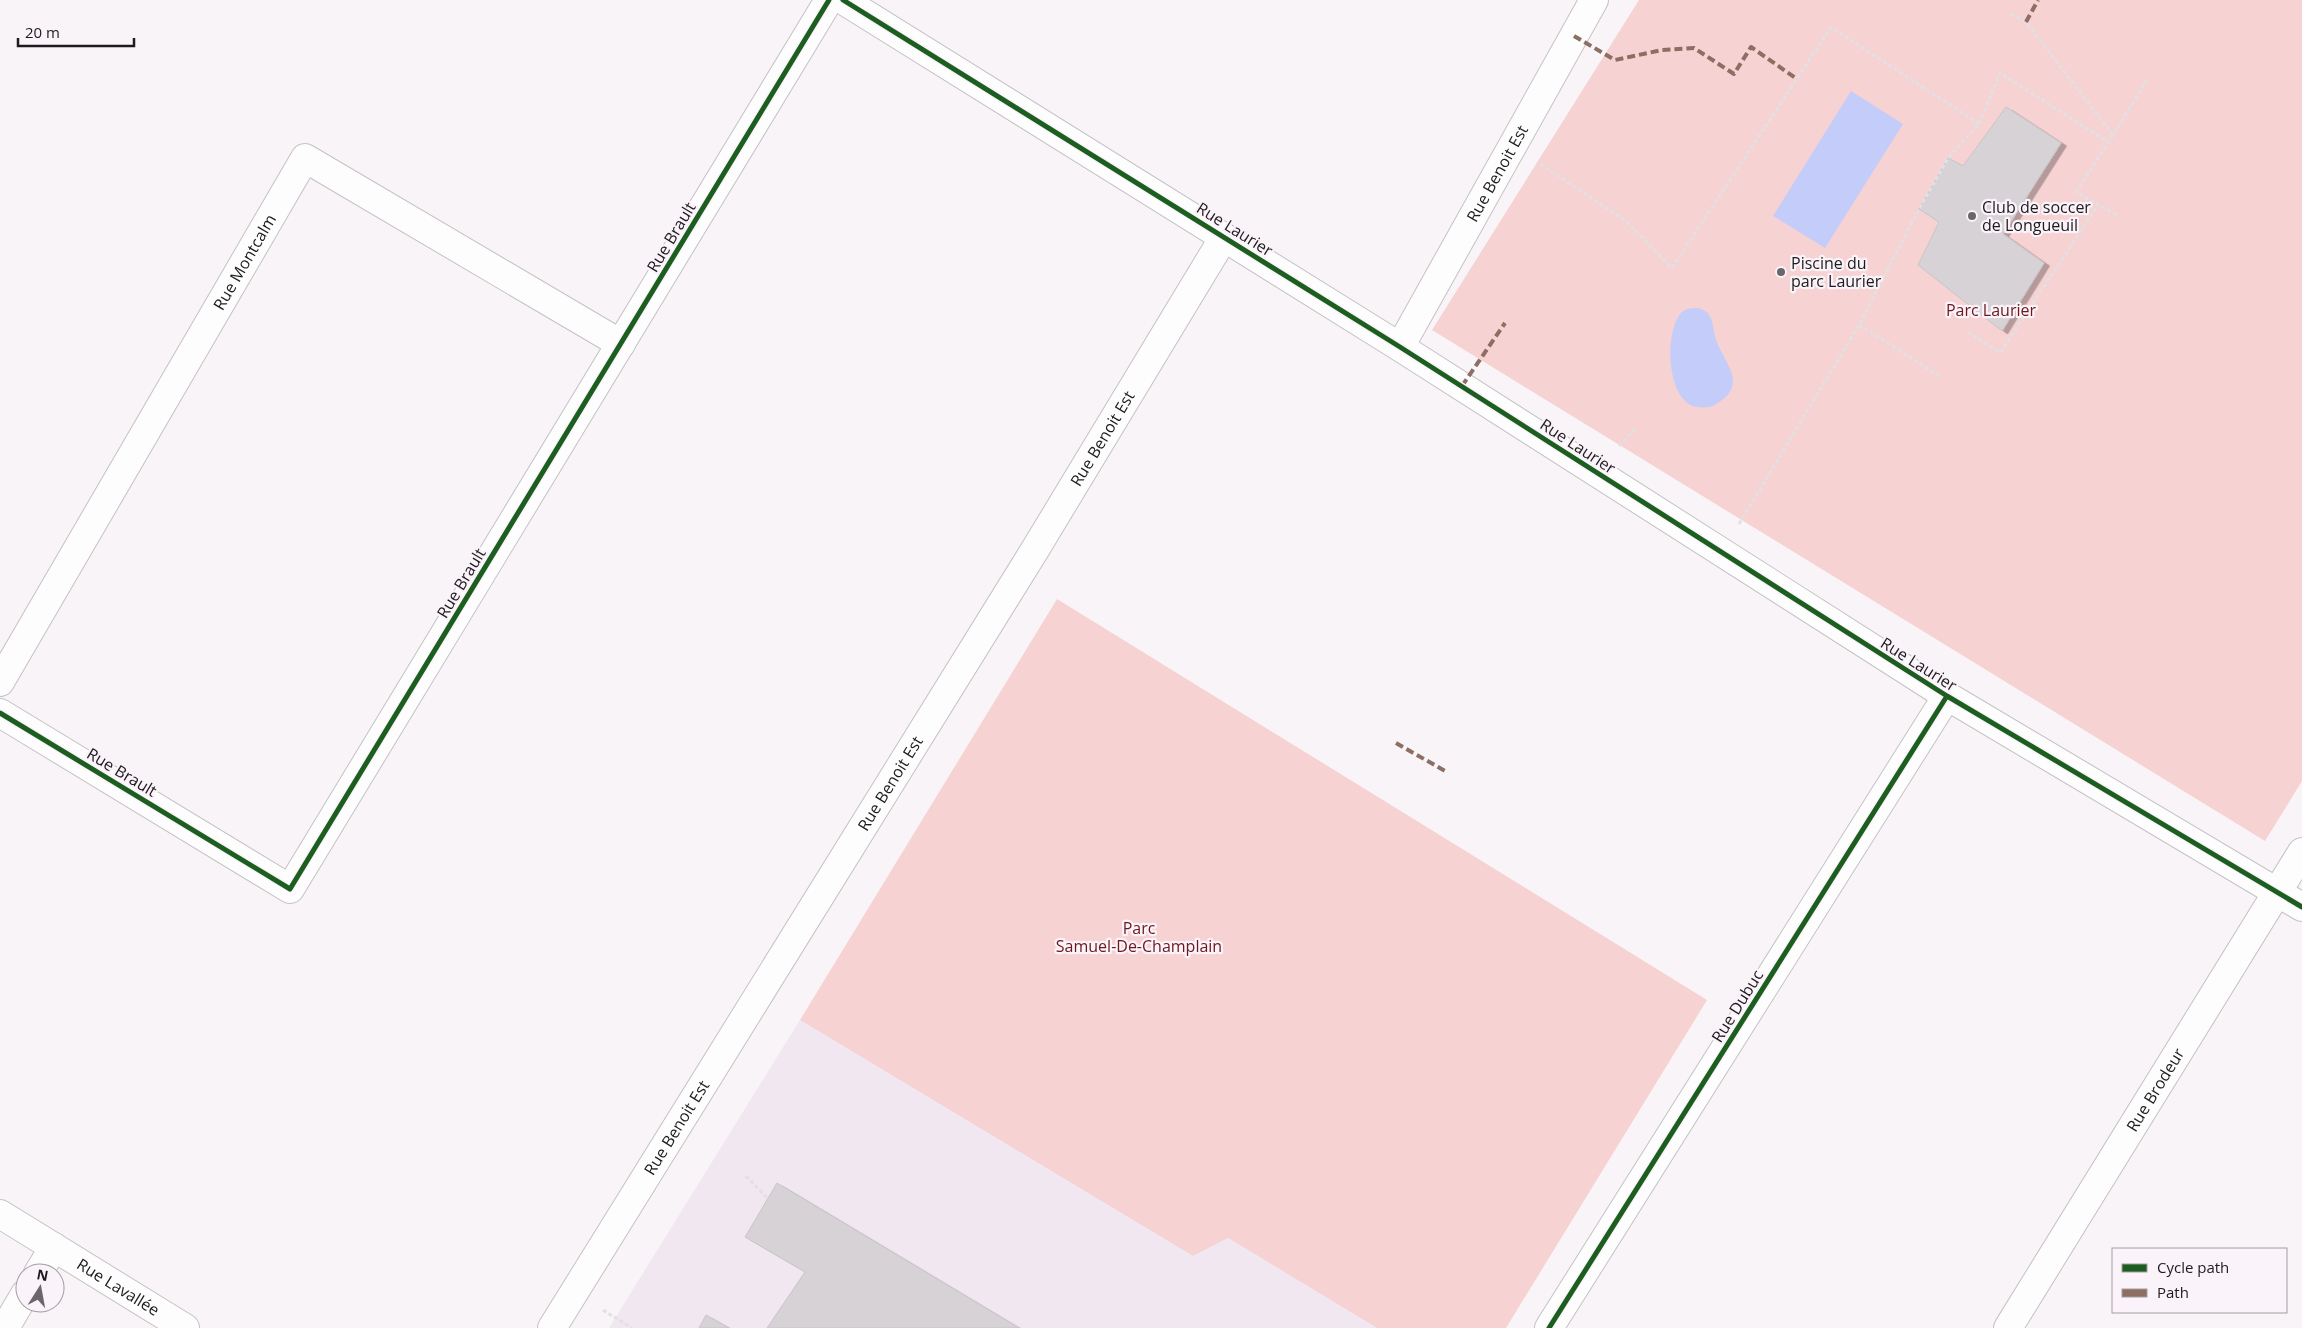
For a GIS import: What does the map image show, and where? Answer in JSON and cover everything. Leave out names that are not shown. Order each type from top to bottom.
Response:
[{"type":"street","name":"Rue Brault","points":[[0,714],[290,889],[829,0]]},
{"type":"street","name":"Rue Laurier","points":[[843,0],[1400,347],[1947,696],[2302,907]]},
{"type":"street","name":"Rue Benoit Est","points":[[1400,347],[1594,0]]},
{"type":"street","name":"Rue Montcalm","points":[[0,682],[305,158],[621,344]]},
{"type":"street","name":"Rue Benoit Est","points":[[552,1328],[1036,548],[1224,237]]},
{"type":"street","name":"Rue Dubuc","points":[[1549,1328],[1947,696]]},
{"type":"street","name":"Rue Brodeur","points":[[2008,1328],[2302,852]]},
{"type":"street","name":"Rue Lavallée","points":[[0,1214],[185,1328]]},
{"type":"street","points":[[44,1263],[54,1247]]},
{"type":"street","points":[[5,1328],[15,1311]]},
{"type":"path","points":[[2011,14],[2026,22],[2113,136]]},
{"type":"path","points":[[1512,148],[1558,174],[1625,220],[1672,268],[1831,27],[1979,124]]},
{"type":"path","points":[[1722,552],[1859,325],[1919,209],[1948,158],[1979,124],[2000,73],[2108,142]]},
{"type":"path","points":[[2117,215],[2076,192],[2148,78]]},
{"type":"path","points":[[1968,332],[2000,353],[2098,205]]},
{"type":"path","points":[[1859,325],[1941,377]]},
{"type":"path","points":[[746,1176],[768,1199]]},
{"type":"shaded area","points":[[800,1020],[1193,1256],[1228,1238],[1377,1328],[609,1328]]},
{"type":"green space","name":"Parc Laurier","points":[[1639,0],[2302,0],[2302,781],[2265,841],[1432,330]]},
{"type":"green space","name":"Parc Samuel-De-Champlain","points":[[1057,599],[1707,1000],[1506,1328],[1377,1328],[1228,1238],[1193,1256],[800,1020]]},
{"type":"water","points":[[1851,91],[1903,124],[1825,248],[1773,216]]},
{"type":"water","points":[[1692,308],[1699,308],[1711,317],[1717,342],[1729,366],[1733,382],[1726,397],[1714,405],[1705,408],[1697,407],[1687,402],[1679,393],[1674,380],[1670,350],[1672,335],[1681,313]]},
{"type":"building","name":"Club de soccer de Longueuil","points":[[2006,107],[2061,143],[2003,234],[2044,263],[2002,331],[1918,265],[1939,222],[1919,209],[1948,158],[1963,166]]},
{"type":"building","points":[[777,1183],[1019,1328],[767,1328],[805,1272],[745,1237]]},
{"type":"building","points":[[706,1315],[729,1328],[699,1328]]},
{"type":"marked path","points":[[2026,22],[2038,0]]},
{"type":"marked path","points":[[1574,36],[1615,60],[1662,50],[1694,48],[1734,74],[1751,47],[1797,79]]},
{"type":"marked path","points":[[1462,386],[1505,323]]},
{"type":"marked path","points":[[1396,743],[1445,771]]},
{"type":"cycle path","points":[[0,713],[290,889],[829,0]]},
{"type":"cycle path","points":[[843,0],[1400,347],[1947,696],[2302,907]]},
{"type":"cycle path","points":[[1549,1328],[1947,696]]},
{"type":"place","name":"Club de soccer de Longueuil","points":[[1972,216]]},
{"type":"place","name":"Piscine du parc Laurier","points":[[1781,272]]}]
